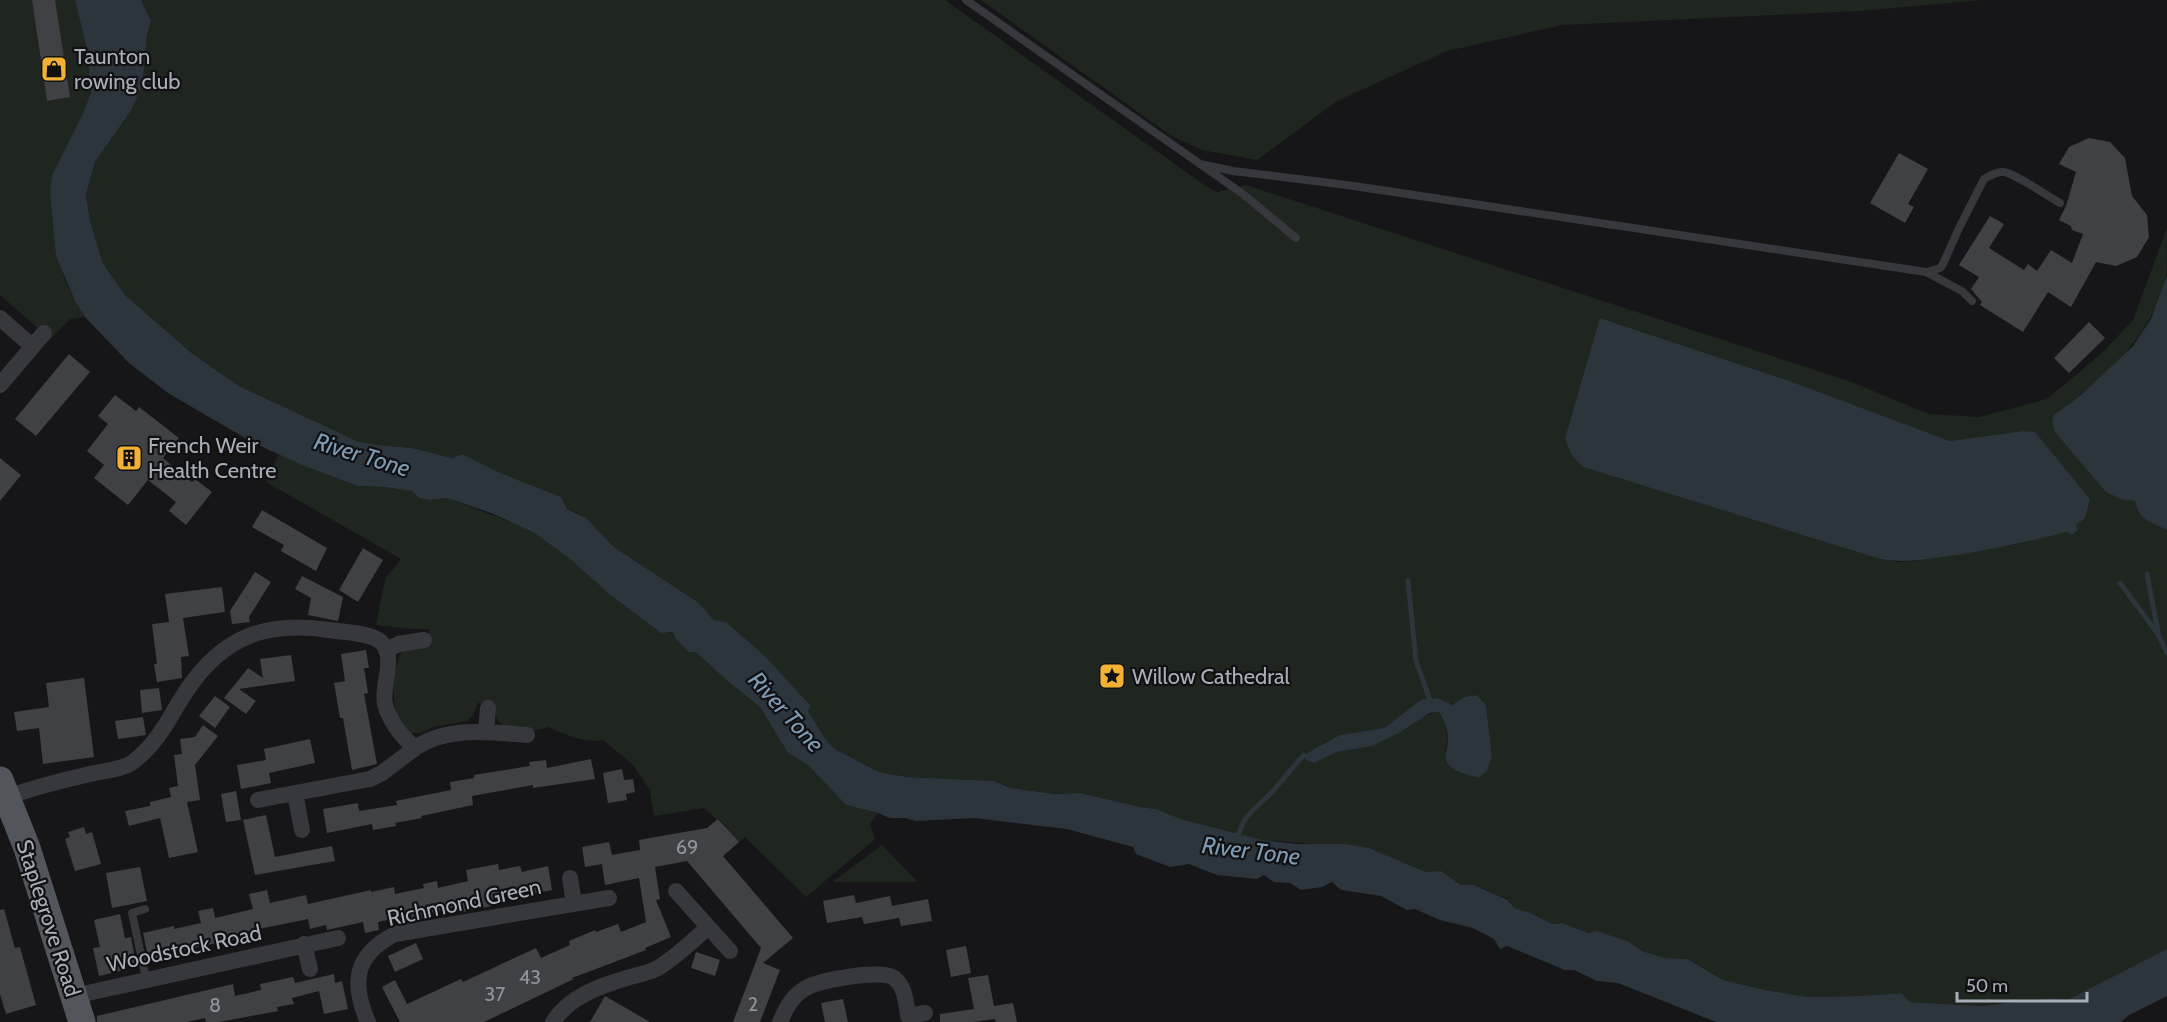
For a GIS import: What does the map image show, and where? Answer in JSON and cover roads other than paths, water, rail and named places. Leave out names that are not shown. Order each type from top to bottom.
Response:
[{"type":"main road","name":"Staplegrove Road","points":[[2,786],[27,848],[82,1022]]},
{"type":"street","points":[[0,318],[32,346]]},
{"type":"street","points":[[0,385],[44,333]]},
{"type":"street","points":[[2,786],[51,783],[127,766],[153,743],[205,667],[221,650],[269,629],[291,627],[321,629],[375,637],[383,643],[388,662],[385,702],[399,733],[415,748]]},
{"type":"street","points":[[386,650],[399,644],[424,640]]},
{"type":"street","points":[[486,732],[488,708]]},
{"type":"street","points":[[258,800],[369,779],[429,738],[457,733],[486,732],[526,735]]},
{"type":"street","points":[[295,793],[302,830]]},
{"type":"street","name":"Richmond Green","points":[[570,878],[574,903]]},
{"type":"street","points":[[676,891],[730,951]]},
{"type":"street","name":"Richmond Green","points":[[368,1022],[358,998],[358,977],[361,965],[382,940],[395,934],[609,898]]},
{"type":"street","points":[[553,1022],[560,1011],[588,993],[604,985],[657,969],[708,927]]},
{"type":"street","name":"Woodstock Road","points":[[74,996],[146,978],[338,938]]},
{"type":"street","points":[[304,944],[310,969]]},
{"type":"street","points":[[780,1022],[787,1006],[808,987],[879,973],[893,977],[903,988],[909,1016]]},
{"type":"lane","points":[[966,0],[1243,194],[1296,238]]},
{"type":"lane","points":[[1200,164],[1233,171],[1354,186],[1926,272],[1962,291],[1972,301]]},
{"type":"lane","points":[[1926,272],[1940,268],[1943,264],[1984,179],[1991,175],[2002,171],[2012,175],[2060,203]]},
{"type":"lane","points":[[145,909],[132,913],[146,978]]},
{"type":"water","name":"River Tone","points":[[75,0],[141,0],[151,21],[147,36],[142,86],[130,112],[95,162],[86,194],[90,221],[103,264],[125,295],[193,354],[239,386],[357,441],[412,448],[452,458],[462,454],[500,473],[561,497],[567,509],[586,518],[614,547],[699,603],[714,620],[726,622],[765,656],[811,706],[808,711],[826,740],[835,749],[879,772],[907,777],[994,781],[1010,788],[1055,794],[1080,793],[1156,809],[1181,819],[1262,840],[1298,844],[1345,844],[1369,848],[1426,872],[1441,871],[1461,885],[1474,885],[1508,900],[1514,908],[1552,924],[1562,923],[1589,933],[1597,931],[1629,942],[1642,951],[1665,958],[1688,959],[1723,980],[1765,990],[1808,997],[1902,993],[1910,1002],[1981,1006],[2052,998],[2067,1000],[2167,949],[2167,996],[2129,1015],[2121,1022],[1716,1022],[1618,983],[1597,981],[1574,970],[1565,970],[1507,946],[1500,949],[1494,939],[1473,928],[1440,920],[1415,909],[1407,910],[1381,896],[1341,890],[1332,882],[1322,887],[1301,890],[1290,883],[1274,882],[1264,875],[1257,879],[1217,875],[1189,864],[1170,867],[1136,854],[1133,847],[1067,829],[975,818],[915,821],[906,818],[890,818],[846,805],[808,765],[788,753],[760,707],[696,652],[689,652],[672,632],[661,633],[533,532],[491,513],[447,498],[429,500],[419,498],[412,491],[358,486],[302,465],[252,442],[168,393],[129,363],[105,338],[85,317],[75,301],[56,256],[50,192],[52,175],[91,92],[88,54]]},
{"type":"water","points":[[2167,276],[2167,530],[2142,516],[2135,501],[2123,500],[2106,492],[2055,432],[2052,421],[2054,415],[2082,394],[2133,346],[2151,319]]},
{"type":"water","points":[[1600,318],[1787,380],[1950,441],[2023,431],[2035,432],[2090,499],[2085,518],[2076,525],[2078,530],[2072,535],[2067,532],[2002,547],[1931,559],[1911,561],[1880,559],[1583,467],[1571,454],[1565,438]]},
{"type":"water","points":[[1477,695],[1486,705],[1492,756],[1487,771],[1478,778],[1451,767],[1446,761],[1447,733],[1439,712],[1430,713],[1399,733],[1372,746],[1336,752],[1314,763],[1306,760],[1304,755],[1340,735],[1384,728],[1422,699],[1438,698],[1452,705],[1464,697]]},
{"type":"waterway","points":[[2147,574],[2158,632]]},
{"type":"waterway","points":[[1408,581],[1416,661],[1431,703]]},
{"type":"waterway","points":[[2120,583],[2158,634],[2167,653]]},
{"type":"waterway","name":"River Tone","points":[[1237,839],[1243,822],[1304,755]]},
{"type":"place","name":"Taunton rowing club","points":[[54,69]]},
{"type":"place","name":"French Weir Health Centre","points":[[129,458]]},
{"type":"place","name":"Willow Cathedral","points":[[1112,676]]}]
